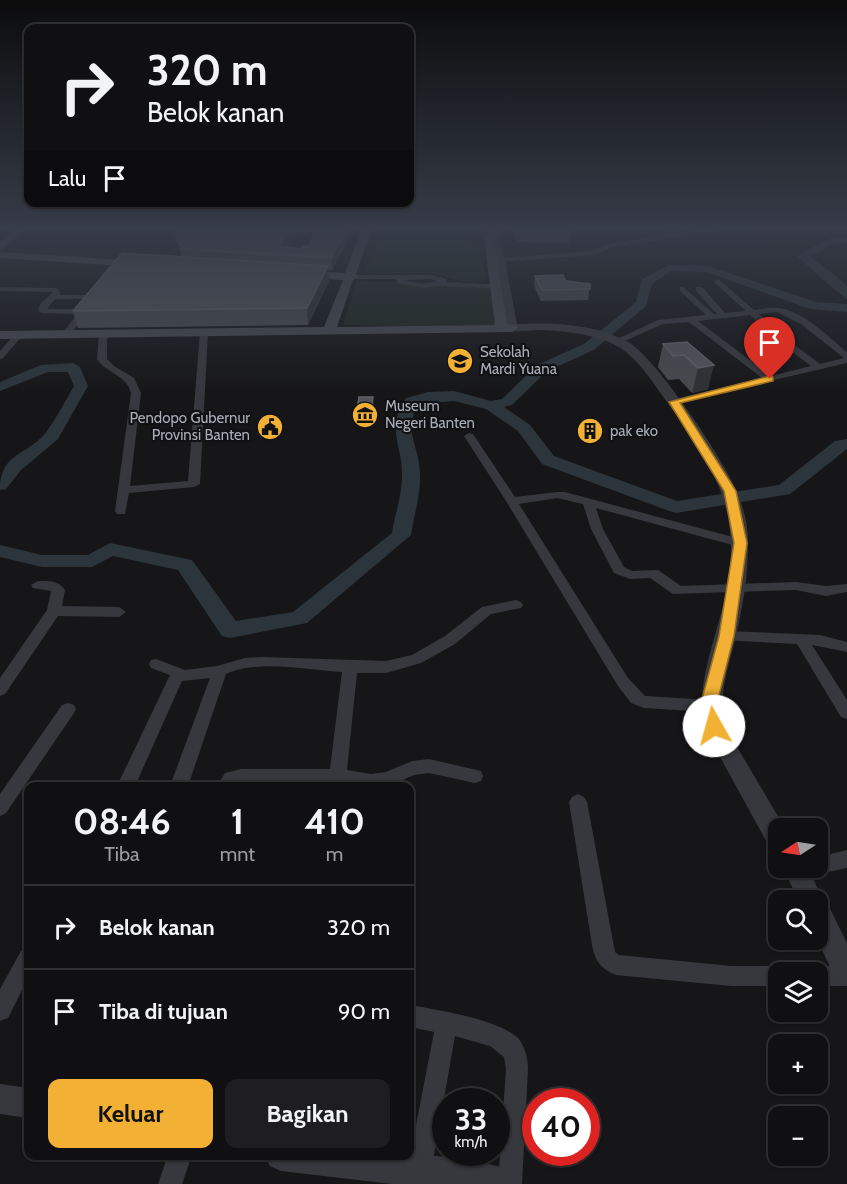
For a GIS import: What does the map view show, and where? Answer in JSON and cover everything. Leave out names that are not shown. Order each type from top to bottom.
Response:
[{"type":"main road","points":[[329,331],[347,284]]},
{"type":"main road","points":[[0,335],[507,328],[499,285]]},
{"type":"street","points":[[485,284],[499,285]]},
{"type":"street","points":[[721,284],[781,339],[823,366],[846,371]]},
{"type":"street","points":[[0,289],[55,290],[57,293],[42,311],[84,312]]},
{"type":"street","points":[[683,289],[711,315]]},
{"type":"street","points":[[699,289],[722,314]]},
{"type":"street","points":[[66,334],[103,290]]},
{"type":"street","points":[[53,297],[96,297]]},
{"type":"street","points":[[612,341],[655,323],[749,311],[784,311],[847,358]]},
{"type":"street","points":[[688,318],[770,379]]},
{"type":"street","points":[[507,328],[547,326],[576,330],[612,341],[635,354],[674,402],[730,491],[739,536],[735,588],[710,706],[714,726],[768,820]]},
{"type":"street","points":[[123,490],[194,484],[204,332]]},
{"type":"street","points":[[103,334],[101,357],[106,364],[131,379],[136,393],[121,511]]},
{"type":"street","points":[[0,356],[19,335]]},
{"type":"street","points":[[674,402],[823,366],[847,358]]},
{"type":"street","points":[[469,436],[512,501],[623,682],[639,700],[710,706]]},
{"type":"street","points":[[512,501],[557,495],[739,536]]},
{"type":"street","points":[[588,503],[597,529],[619,570],[624,574],[653,573],[678,591],[796,586],[826,591],[847,588]]},
{"type":"street","points":[[0,690],[54,611],[58,590],[52,586],[38,585]]},
{"type":"street","points":[[180,782],[220,671],[226,666],[253,662],[386,667],[416,659],[450,640],[487,610],[516,605]]},
{"type":"street","points":[[54,611],[119,612]]},
{"type":"street","points":[[726,636],[801,639],[832,642],[847,647]]},
{"type":"street","points":[[801,639],[847,713]]},
{"type":"street","points":[[128,782],[178,676],[178,671],[156,664]]},
{"type":"street","points":[[338,781],[350,667]]},
{"type":"street","points":[[178,676],[220,671]]},
{"type":"street","points":[[0,808],[68,709]]},
{"type":"street","points":[[228,782],[231,778],[241,776],[371,781],[388,779],[412,768],[429,766],[475,776]]},
{"type":"street","points":[[578,802],[604,956],[610,962],[616,965],[731,976],[768,976]]},
{"type":"street","points":[[828,863],[847,859]]},
{"type":"street","points":[[828,933],[847,974],[828,975]]},
{"type":"street","points":[[0,1010],[24,965]]},
{"type":"street","points":[[414,1017],[447,1023],[500,1039],[511,1047],[516,1056],[517,1069],[510,1184]]},
{"type":"street","points":[[419,1172],[447,1023]]},
{"type":"street","points":[[0,1099],[24,1102]]},
{"type":"street","points":[[170,1184],[178,1160]]},
{"type":"street","points":[[322,1160],[503,1184]]},
{"type":"shaded area","points":[[355,284],[504,284],[508,328],[343,325]]},
{"type":"building","points":[[96,284],[319,284],[307,308],[73,311]]},
{"type":"building","points":[[539,284],[590,284],[590,289],[542,290]]},
{"type":"building","points":[[687,342],[714,365],[698,368],[684,355],[673,356],[663,344]]},
{"type":"building","points":[[359,397],[373,397],[370,415],[356,415]]},
{"type":"waterway","points":[[491,406],[507,402],[542,368],[589,347],[642,303],[646,284]]},
{"type":"waterway","points":[[752,284],[814,306],[847,308]]},
{"type":"waterway","points":[[838,284],[847,295]]},
{"type":"waterway","points":[[0,387],[46,368],[73,367],[81,386],[52,436],[15,466],[0,485]]},
{"type":"waterway","points":[[0,551],[42,561],[92,561],[110,549],[185,565],[230,630],[299,618],[401,535],[410,493],[411,476],[402,429],[411,401],[428,397],[454,396],[491,406]]},
{"type":"waterway","points":[[491,406],[524,428],[548,460],[676,507],[784,490],[841,445],[847,444]]},
{"type":"place","name":"Sekolah Mardi Yuana","points":[[460,361]]},
{"type":"place","name":"Museum Negeri Banten","points":[[365,415]]},
{"type":"place","name":"Pendopo Gubernur Provinsi Banten","points":[[270,427]]},
{"type":"place","name":"pak eko","points":[[590,431]]},
{"type":"route","points":[[714,726],[710,699],[726,636],[740,543],[730,491],[674,402],[770,379]]}]
